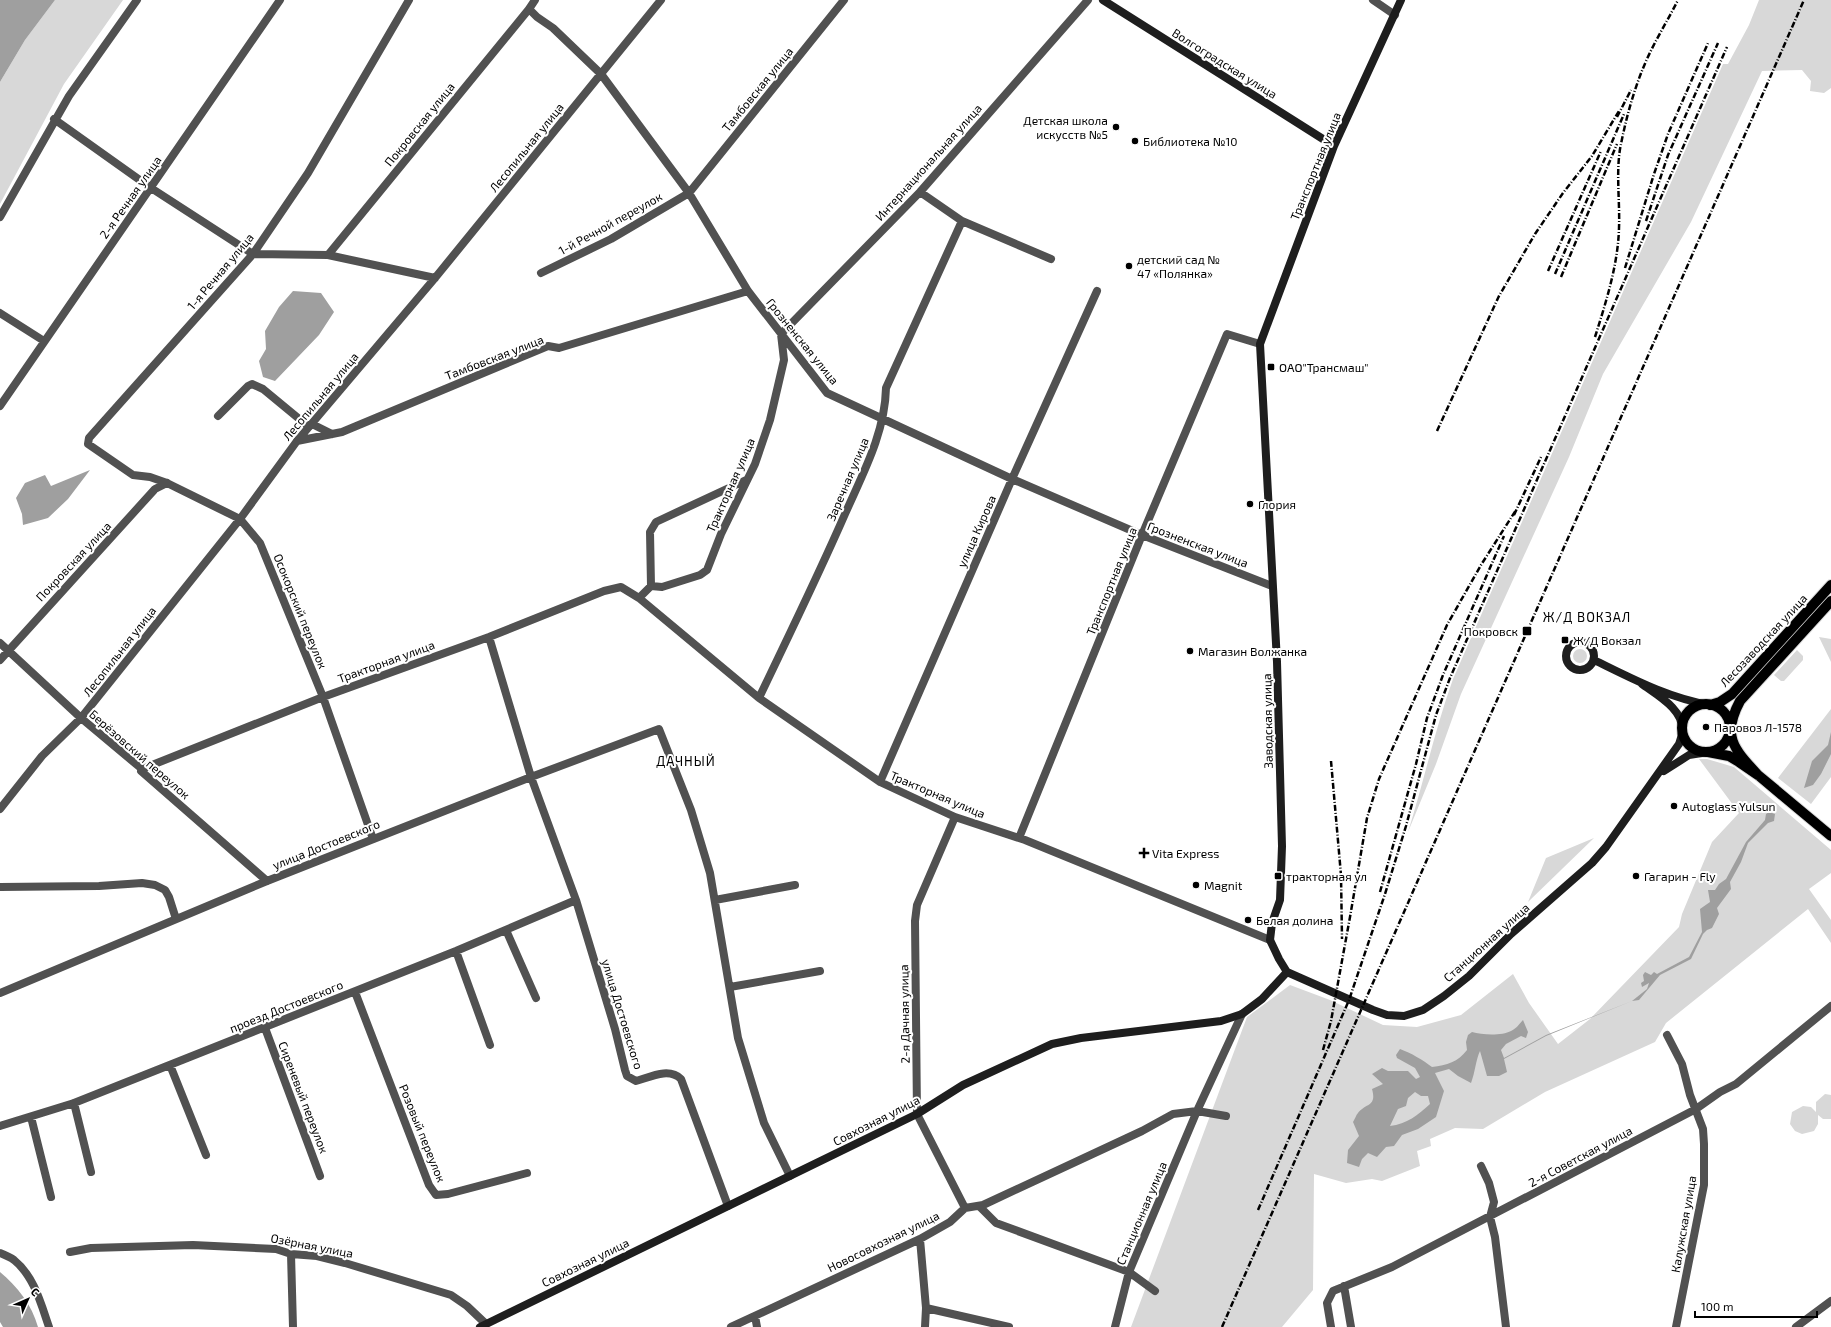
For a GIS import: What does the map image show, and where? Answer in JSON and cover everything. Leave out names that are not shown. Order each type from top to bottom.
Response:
[{"type":"main road","name":"Лесозаводская улица","points":[[1710,705],[1720,702],[1732,694],[1831,585]]},
{"type":"main road","name":"Лесозаводская улица","points":[[1730,726],[1732,716],[1740,701],[1831,601]]},
{"type":"main road","points":[[1730,726],[1729,735],[1724,744],[1714,751],[1708,752],[1701,752],[1690,746],[1683,732],[1683,724],[1689,712],[1697,706],[1710,705],[1723,712],[1730,726],[1731,738],[1735,746],[1742,757],[1758,775]]},
{"type":"main road","points":[[1708,752],[1729,756],[1758,775],[1831,836]]},
{"type":"street","points":[[0,217],[68,96],[137,0]]},
{"type":"street","name":"1-я Речная улица","points":[[167,483],[150,477],[132,475],[88,444],[88,438],[253,254],[308,173],[409,0]]},
{"type":"street","points":[[529,9],[535,0]]},
{"type":"street","name":"Лесопильная улица","points":[[0,810],[42,756],[81,718],[240,518],[297,441],[435,278],[661,0]]},
{"type":"street","name":"Тамбовская улица","points":[[689,193],[844,0]]},
{"type":"street","name":"Интернациональная улица","points":[[781,334],[920,192],[1088,0]]},
{"type":"street","name":"Волгоградская улица","points":[[1103,0],[1334,146]]},
{"type":"street","points":[[1374,0],[1394,15]]},
{"type":"street","name":"Транспортная улица","points":[[1019,838],[1142,535],[1227,334],[1260,344],[1334,146],[1401,0]]},
{"type":"street","name":"2-я Речная улица","points":[[0,406],[151,188],[275,2]]},
{"type":"street","name":"Грозненская улица","points":[[529,9],[537,17],[553,28],[601,74],[689,193],[748,290],[827,393],[1012,479],[1142,535],[1272,586]]},
{"type":"street","name":"Покровская улица","points":[[328,255],[529,9]]},
{"type":"street","points":[[54,119],[151,188],[253,254],[328,255],[435,278]]},
{"type":"street","points":[[920,192],[962,221],[1051,259]]},
{"type":"street","name":"1-й Речной переулок","points":[[542,273],[612,239],[689,193]]},
{"type":"street","name":"Заречная улица","points":[[759,698],[832,544],[877,442],[886,388],[962,221]]},
{"type":"street","name":"Тамбовская улица","points":[[297,441],[342,432],[548,346],[559,348],[748,290]]},
{"type":"street","name":"улица Кирова","points":[[880,782],[1012,479],[1097,291]]},
{"type":"street","points":[[0,313],[44,341]]},
{"type":"street","name":"Тракторная улица","points":[[651,586],[662,587],[700,575],[707,570],[746,480],[755,464],[770,420],[784,360],[781,334]]},
{"type":"street","name":"Заводская улица","points":[[1260,344],[1277,662],[1282,870],[1280,900],[1272,923],[1270,940]]},
{"type":"street","points":[[218,416],[248,386],[252,384],[263,390],[311,426],[332,434]]},
{"type":"street","points":[[639,598],[651,586],[650,532],[656,522],[746,480]]},
{"type":"street","name":"Покровская улица","points":[[0,660],[155,489],[167,483]]},
{"type":"street","name":"Осокорский переулок","points":[[167,483],[240,518],[260,542],[323,697],[373,839]]},
{"type":"street","name":"Тракторная улица","points":[[142,769],[323,697],[489,637],[604,591],[621,587],[639,598],[759,698],[880,782],[955,817],[1019,838],[1270,940]]},
{"type":"street","name":"улица Достоевского","points":[[489,637],[531,777],[576,900],[627,1076],[636,1081],[670,1072],[677,1075],[680,1079],[728,1206]]},
{"type":"street","name":"Берёзовский переулок","points":[[0,644],[81,718],[142,769],[141,772],[267,881]]},
{"type":"street","points":[[1594,660],[1642,684],[1689,702],[1710,705]]},
{"type":"street","points":[[1642,684],[1668,703],[1676,712],[1680,719],[1683,732]]},
{"type":"street","name":"улица Достоевского","points":[[0,993],[267,881],[531,777],[660,729],[691,810],[710,873],[715,900]]},
{"type":"street","name":"Станционная улица","points":[[1287,972],[1349,1000],[1387,1015],[1404,1016],[1422,1010],[1444,996],[1469,976],[1511,934],[1592,863],[1606,847],[1656,777],[1678,744],[1683,732]]},
{"type":"street","name":"Станционная улица","points":[[1656,777],[1673,764],[1689,755],[1708,752]]},
{"type":"street","name":"2-я Дачная улица","points":[[955,817],[917,905],[915,921],[917,1114],[965,1208]]},
{"type":"street","points":[[0,887],[99,886],[142,883],[156,885],[165,890],[169,897],[176,919]]},
{"type":"street","points":[[790,1176],[764,1123],[738,1038],[715,900],[794,885]]},
{"type":"street","name":"проезд Достоевского","points":[[0,1126],[74,1102],[170,1065],[456,951],[576,900]]},
{"type":"street","points":[[506,930],[536,998]]},
{"type":"street","points":[[1270,940],[1287,972]]},
{"type":"street","points":[[456,951],[490,1045]]},
{"type":"street","points":[[730,987],[820,971]]},
{"type":"street","name":"Совхозная улица","points":[[483,1325],[917,1114],[963,1085],[1052,1044],[1081,1038],[1221,1021],[1242,1014],[1262,999],[1287,972]]},
{"type":"street","name":"Розовый переулок","points":[[355,992],[429,1185],[436,1195],[448,1194],[526,1173]]},
{"type":"street","name":"2-я Советская улица","points":[[1331,1327],[1327,1303],[1333,1290],[1392,1267],[1696,1109],[1720,1092],[1736,1084],[1831,1006]]},
{"type":"street","name":"Станционная улица","points":[[1115,1327],[1129,1272],[1197,1111],[1242,1014]]},
{"type":"street","name":"Сиреневый переулок","points":[[264,1028],[320,1176]]},
{"type":"street","name":"Калужская улица","points":[[1667,1035],[1682,1064],[1690,1095],[1702,1129],[1704,1185],[1676,1327]]},
{"type":"street","points":[[170,1065],[206,1155]]},
{"type":"street","points":[[74,1102],[91,1172]]},
{"type":"street","points":[[965,1208],[979,1206],[1142,1131],[1173,1114],[1197,1111],[1226,1116]]},
{"type":"street","points":[[31,1117],[51,1197]]},
{"type":"street","points":[[1481,1166],[1489,1183],[1494,1202],[1490,1217],[1495,1237],[1506,1327]]},
{"type":"street","points":[[979,1206],[996,1223],[1129,1272],[1155,1291]]},
{"type":"street","name":"Новосовхозная улица","points":[[731,1327],[920,1239],[950,1222],[965,1208]]},
{"type":"street","points":[[920,1239],[926,1308],[925,1327]]},
{"type":"street","name":"Озёрная улица","points":[[70,1252],[91,1248],[193,1245],[276,1248],[291,1254],[316,1256],[345,1263],[452,1295],[467,1306],[483,1325]]},
{"type":"street","points":[[0,1253],[14,1259],[24,1270],[35,1287],[49,1327]]},
{"type":"street","points":[[291,1254],[294,1327]]},
{"type":"street","points":[[1344,1286],[1351,1327]]},
{"type":"street","points":[[1796,1327],[1831,1301]]},
{"type":"street","points":[[926,1308],[1009,1327]]},
{"type":"street","points":[[755,1316],[757,1327]]},
{"type":"shaded area","points":[[0,0],[55,0],[25,40],[0,82]]},
{"type":"shaded area","points":[[55,0],[123,0],[64,84],[0,204],[0,82],[25,40]]},
{"type":"shaded area","points":[[1759,0],[1831,0],[1831,88],[1824,93],[1810,91],[1811,81],[1802,70],[1762,71],[1691,222],[1603,374],[1569,457],[1461,694],[1436,764],[1408,832],[1453,679],[1723,64],[1728,64],[1749,25]]},
{"type":"shaded area","points":[[293,291],[321,293],[334,312],[319,335],[275,381],[263,377],[259,361],[266,349],[265,331],[279,307]]},
{"type":"shaded area","points":[[90,470],[68,499],[48,518],[23,525],[22,514],[16,498],[25,483],[45,475],[51,486]]},
{"type":"shaded area","points":[[1819,637],[1831,639],[1831,662]]},
{"type":"shaded area","points":[[1577,649],[1583,649],[1587,653],[1587,659],[1583,663],[1577,663],[1573,659],[1573,653]]},
{"type":"shaded area","points":[[1797,650],[1803,656],[1803,660],[1784,681],[1781,681],[1774,675]]},
{"type":"shaded area","points":[[1831,709],[1831,777],[1811,804],[1778,778]]},
{"type":"shaded area","points":[[1831,732],[1831,754],[1821,774],[1813,785],[1804,788],[1812,761],[1828,745]]},
{"type":"shaded area","points":[[1699,759],[1707,759],[1734,767],[1831,850],[1831,873],[1809,889],[1831,920],[1831,943],[1808,909],[1666,1023],[1655,1042],[1545,1092],[1483,1129],[1455,1128],[1430,1139],[1431,1146],[1417,1151],[1420,1166],[1382,1181],[1372,1179],[1346,1183],[1314,1174],[1313,1290],[1282,1327],[1131,1327],[1247,1017],[1290,985],[1330,1000],[1383,1025],[1417,1027],[1461,1015],[1513,974],[1529,1003],[1558,1044],[1590,1019],[1679,927],[1682,914],[1712,842],[1739,813]]},
{"type":"shaded area","points":[[1769,812],[1775,814],[1774,821],[1768,823],[1748,843],[1741,862],[1730,882],[1731,889],[1717,908],[1719,914],[1712,928],[1703,934],[1691,959],[1660,975],[1639,1000],[1632,1001],[1647,989],[1649,983],[1642,987],[1641,983],[1644,981],[1643,975],[1645,972],[1651,975],[1654,972],[1657,974],[1689,957],[1702,932],[1700,909],[1710,902],[1708,890],[1715,890],[1719,884],[1726,879],[1746,842],[1765,820],[1766,814]]},
{"type":"shaded area","points":[[1594,838],[1528,902],[1546,858]]},
{"type":"shaded area","points":[[1632,1001],[1546,1036],[1504,1059],[1507,1072],[1499,1076],[1487,1076],[1480,1051],[1471,1083],[1449,1069],[1435,1073],[1444,1091],[1436,1117],[1418,1129],[1402,1135],[1394,1146],[1386,1147],[1377,1157],[1368,1153],[1362,1159],[1359,1167],[1347,1163],[1348,1150],[1359,1136],[1353,1122],[1358,1113],[1372,1102],[1372,1089],[1383,1084],[1372,1074],[1382,1068],[1388,1071],[1408,1071],[1416,1079],[1420,1077],[1415,1068],[1397,1058],[1396,1055],[1400,1049],[1417,1057],[1432,1067],[1447,1064],[1464,1054],[1467,1050],[1466,1042],[1468,1035],[1472,1032],[1481,1034],[1503,1034],[1515,1029],[1523,1020],[1528,1032],[1526,1038],[1521,1036],[1506,1044],[1501,1050],[1504,1058],[1546,1035]],"holes":[[[1415,1092],[1421,1096],[1428,1096],[1430,1104],[1412,1118],[1402,1123],[1390,1126],[1398,1109],[1406,1106],[1408,1098]]]},
{"type":"shaded area","points":[[1825,1094],[1831,1095],[1831,1119],[1823,1119],[1818,1115],[1818,1124],[1814,1131],[1802,1134],[1795,1131],[1790,1124],[1792,1112],[1803,1106],[1811,1107],[1816,1112],[1816,1102]]},
{"type":"shaded area","points":[[0,1272],[23,1296],[32,1311],[38,1327],[3,1327],[0,1322]]},
{"type":"railway","points":[[1595,337],[1614,270],[1618,242],[1619,159],[1625,126],[1634,92],[1642,70],[1654,44],[1678,0]]},
{"type":"railway","points":[[1222,1327],[1804,0]]},
{"type":"railway","points":[[1625,268],[1668,134],[1708,43]]},
{"type":"railway","points":[[1646,221],[1668,155],[1718,43]]},
{"type":"railway","points":[[1258,1210],[1349,1000],[1385,894],[1406,826],[1436,715],[1450,678],[1727,47]]},
{"type":"railway","points":[[1617,117],[1631,90]]},
{"type":"railway","points":[[1437,431],[1499,296],[1535,234],[1563,193],[1592,156],[1619,111]]},
{"type":"railway","points":[[1555,274],[1624,114]]},
{"type":"railway","points":[[1561,277],[1617,144]]},
{"type":"railway","points":[[1548,271],[1601,151]]},
{"type":"railway","points":[[1514,515],[1541,457]]},
{"type":"railway","points":[[1323,1050],[1331,1021],[1367,818],[1379,779],[1447,625],[1481,565],[1516,510]]},
{"type":"railway","points":[[1380,892],[1416,764],[1427,718],[1443,675],[1504,536]]},
{"type":"railway","points":[[1331,761],[1341,875],[1342,939]]},
{"type":"place","name":"Детская школа искусств №5","points":[[1116,127]]},
{"type":"place","name":"Библиотека №10","points":[[1135,141]]},
{"type":"place","name":"детский сад № 47 «Полянка»","points":[[1129,266]]},
{"type":"place","name":"ОАО\"Трансмаш\"","points":[[1271,367]]},
{"type":"place","name":"Глория","points":[[1250,504]]},
{"type":"place","name":"Покровск","points":[[1527,631]]},
{"type":"place","name":"Ж/Д Вокзал","points":[[1565,640]]},
{"type":"place","name":"Магазин Волжанка","points":[[1190,651]]},
{"type":"place","name":"Паровоз Л-1578","points":[[1706,727]]},
{"type":"place","name":"Autoglass Yulsun","points":[[1674,806]]},
{"type":"place","name":"Vita Express","points":[[1144,853]]},
{"type":"place","name":"тракторная ул","points":[[1278,876]]},
{"type":"place","name":"Гагарин - Fly","points":[[1636,876]]},
{"type":"place","name":"Magnit","points":[[1196,885]]},
{"type":"place","name":"Белая долина","points":[[1248,920]]},
{"type":"district","name":"Ж/Д ВОКЗАЛ","points":[[1587,617]]},
{"type":"district","name":"ДАЧНЫЙ","points":[[686,761]]}]
